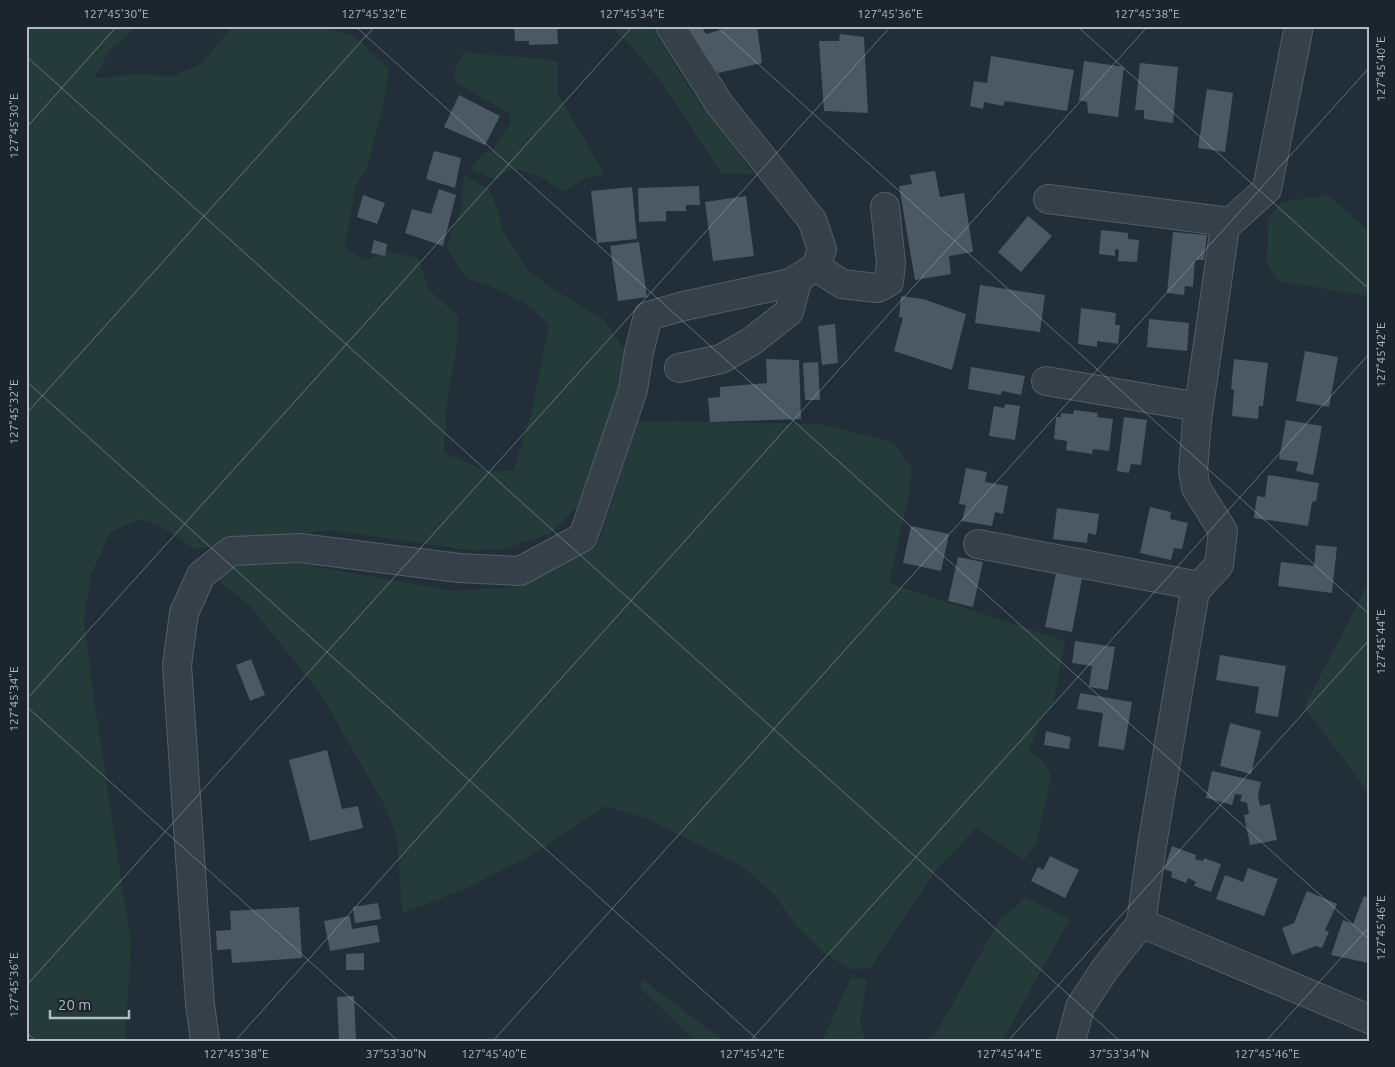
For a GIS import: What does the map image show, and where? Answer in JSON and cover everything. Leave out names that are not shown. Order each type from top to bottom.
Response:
[{"type":"street","points":[[670,26],[720,105],[812,220],[822,249],[807,273],[789,312],[761,335],[721,359],[678,368]]},
{"type":"street","points":[[1071,1041],[1080,1007],[1105,969],[1141,923],[1152,845],[1193,600],[1195,591],[1219,565],[1223,531],[1196,488],[1193,471],[1199,407],[1225,227],[1267,189],[1299,26]]},
{"type":"street","points":[[1048,199],[1230,222]]},
{"type":"street","points":[[205,1041],[200,1004],[177,666],[184,613],[201,575],[231,551],[300,548],[459,568],[520,570],[583,537],[633,390],[639,352],[648,316],[684,306],[790,283],[807,273],[842,284],[877,288],[889,282],[891,263],[885,208]]},
{"type":"street","points":[[1046,381],[1199,407]]},
{"type":"street","points":[[978,544],[1199,586]]},
{"type":"street","points":[[1141,923],[1369,1019]]},
{"type":"green space","points":[[26,26],[134,26],[132,31],[109,51],[95,78],[142,74],[171,77],[202,63],[233,26],[318,26],[353,35],[389,69],[382,111],[367,167],[355,188],[345,247],[364,261],[386,251],[418,258],[429,290],[458,316],[456,353],[447,403],[444,453],[487,471],[513,471],[531,415],[549,325],[527,304],[490,286],[466,278],[446,246],[461,209],[464,175],[489,189],[497,208],[503,231],[528,270],[556,291],[603,319],[625,351],[624,377],[577,507],[550,534],[503,549],[475,551],[329,530],[195,549],[162,527],[140,519],[111,532],[91,574],[84,619],[93,692],[131,944],[125,1041],[26,1041]]},
{"type":"green space","points":[[609,26],[651,26],[697,100],[754,174],[722,174],[656,76],[641,57]]},
{"type":"green space","points":[[464,52],[535,58],[558,62],[558,94],[605,175],[586,178],[563,192],[543,178],[512,168],[495,180],[471,168],[484,153],[491,152],[510,123],[509,113],[456,83],[454,72]]},
{"type":"green space","points":[[1329,195],[1369,232],[1369,296],[1278,281],[1267,264],[1268,219],[1281,202]]},
{"type":"green space","points":[[638,421],[821,424],[893,442],[912,468],[910,490],[889,583],[1065,641],[1053,705],[1041,716],[1029,751],[1045,763],[1051,777],[1036,844],[1024,860],[976,828],[935,872],[870,968],[850,969],[824,953],[794,923],[775,895],[742,866],[645,818],[605,806],[535,853],[463,890],[402,913],[397,837],[385,806],[320,693],[251,607],[217,580],[236,565],[302,564],[453,591],[515,587],[597,547]]},
{"type":"green space","points":[[1369,582],[1369,793],[1304,707]]},
{"type":"green space","points":[[1025,897],[1070,919],[1002,1041],[930,1041],[999,921]]},
{"type":"green space","points":[[851,978],[867,979],[860,1021],[865,1041],[822,1041]]},
{"type":"green space","points":[[642,979],[722,1041],[695,1041],[640,988]]},
{"type":"building","points":[[514,26],[557,26],[558,44],[529,45],[529,41],[515,41]]},
{"type":"building","points":[[686,26],[701,26],[706,34],[734,26],[757,26],[762,63],[718,73],[717,71],[713,72]]},
{"type":"building","points":[[840,34],[864,37],[868,113],[824,111],[819,41],[839,41]]},
{"type":"building","points":[[991,56],[1074,70],[1067,111],[1005,101],[1003,106],[984,102],[983,109],[970,106],[974,81],[987,83]]},
{"type":"building","points":[[1084,61],[1124,67],[1118,117],[1088,113],[1087,102],[1079,100]]},
{"type":"building","points":[[1140,63],[1178,67],[1173,123],[1144,119],[1144,110],[1135,110]]},
{"type":"building","points":[[1207,89],[1233,93],[1225,152],[1198,148]]},
{"type":"building","points":[[459,95],[500,116],[485,145],[444,127]]},
{"type":"building","points":[[434,151],[461,158],[455,188],[426,179]]},
{"type":"building","points":[[935,171],[940,197],[964,193],[973,252],[949,256],[951,274],[915,280],[899,186],[912,184],[910,175]]},
{"type":"building","points":[[699,186],[700,205],[686,205],[686,211],[666,211],[666,221],[639,222],[638,188]]},
{"type":"building","points":[[632,187],[637,239],[597,243],[591,191]]},
{"type":"building","points":[[439,189],[456,195],[443,246],[405,233],[412,209],[431,214]]},
{"type":"building","points":[[363,195],[385,203],[377,224],[357,217]]},
{"type":"building","points":[[746,196],[754,256],[713,261],[705,202]]},
{"type":"building","points":[[1028,216],[1052,236],[1021,272],[998,252]]},
{"type":"building","points":[[1101,230],[1128,233],[1128,239],[1139,240],[1137,262],[1118,261],[1119,250],[1115,249],[1115,256],[1099,254]]},
{"type":"building","points":[[1173,232],[1207,235],[1204,260],[1195,260],[1193,287],[1185,286],[1184,295],[1167,293]]},
{"type":"building","points":[[374,240],[387,244],[385,256],[371,253]]},
{"type":"building","points":[[639,242],[647,297],[618,301],[610,246]]},
{"type":"building","points":[[980,285],[1045,295],[1040,332],[975,323]]},
{"type":"building","points":[[901,296],[923,299],[966,314],[952,370],[894,351],[903,318],[899,317]]},
{"type":"building","points":[[1081,308],[1116,313],[1115,325],[1120,325],[1118,344],[1097,341],[1097,347],[1078,344]]},
{"type":"building","points":[[1149,319],[1189,323],[1187,351],[1147,347]]},
{"type":"building","points":[[835,324],[838,363],[822,365],[818,326]]},
{"type":"building","points":[[1305,351],[1338,357],[1329,407],[1296,401]]},
{"type":"building","points":[[766,359],[799,360],[801,419],[710,422],[708,398],[720,397],[720,387],[767,383]]},
{"type":"building","points":[[1234,359],[1268,363],[1263,406],[1259,406],[1258,419],[1232,416],[1234,390],[1231,389]]},
{"type":"building","points":[[818,362],[820,400],[805,400],[803,363]]},
{"type":"building","points":[[971,367],[1025,376],[1021,395],[1002,391],[1001,395],[968,389]]},
{"type":"building","points":[[1005,404],[1020,406],[1015,440],[989,436],[994,406],[1004,408]]},
{"type":"building","points":[[1074,410],[1098,413],[1097,417],[1113,419],[1109,451],[1093,449],[1092,454],[1066,450],[1067,441],[1054,439],[1056,417],[1061,417],[1061,413],[1073,414]]},
{"type":"building","points":[[1124,417],[1147,420],[1141,465],[1131,464],[1129,473],[1117,471]]},
{"type":"building","points":[[1286,420],[1322,426],[1313,475],[1296,471],[1298,462],[1279,459]]},
{"type":"building","points":[[966,468],[987,472],[985,482],[1008,486],[1003,514],[995,512],[992,526],[962,521],[966,505],[959,504]]},
{"type":"building","points":[[1268,475],[1319,483],[1316,501],[1312,502],[1308,526],[1254,518],[1257,496],[1265,497]]},
{"type":"building","points":[[1150,507],[1171,512],[1170,519],[1188,523],[1182,549],[1174,548],[1171,560],[1140,553]]},
{"type":"building","points":[[1057,508],[1099,514],[1096,535],[1088,533],[1087,543],[1053,539]]},
{"type":"building","points":[[911,526],[949,534],[941,571],[903,563]]},
{"type":"building","points":[[1316,545],[1337,547],[1332,593],[1278,586],[1281,562],[1314,566]]},
{"type":"building","points":[[958,557],[983,562],[973,607],[948,601]]},
{"type":"building","points":[[1056,573],[1082,578],[1072,632],[1045,627]]},
{"type":"building","points":[[1075,641],[1115,647],[1108,690],[1089,687],[1092,666],[1072,663]]},
{"type":"building","points":[[1220,655],[1286,666],[1278,717],[1255,713],[1259,687],[1216,680]]},
{"type":"building","points":[[251,659],[265,695],[250,701],[236,665]]},
{"type":"building","points":[[1080,693],[1132,702],[1124,750],[1098,746],[1103,713],[1077,709]]},
{"type":"building","points":[[1230,723],[1261,731],[1251,774],[1220,766]]},
{"type":"building","points":[[1046,731],[1071,737],[1069,749],[1044,745]]},
{"type":"building","points":[[327,750],[342,809],[358,806],[363,828],[310,841],[289,760]]},
{"type":"building","points":[[1212,771],[1261,782],[1258,795],[1260,806],[1270,804],[1277,840],[1250,845],[1244,815],[1249,814],[1247,803],[1240,801],[1242,795],[1235,794],[1232,805],[1206,798]]},
{"type":"building","points":[[1172,846],[1196,855],[1195,859],[1203,861],[1204,858],[1221,864],[1211,892],[1194,886],[1196,882],[1188,878],[1186,883],[1171,877],[1172,872],[1164,869]]},
{"type":"building","points":[[1050,856],[1079,870],[1065,898],[1031,881],[1038,867],[1043,870]]},
{"type":"building","points":[[1248,868],[1278,879],[1264,916],[1216,899],[1225,875],[1243,882]]},
{"type":"building","points":[[1307,891],[1337,904],[1325,930],[1329,932],[1322,948],[1316,946],[1292,955],[1282,928],[1294,923]]},
{"type":"building","points":[[1364,896],[1369,898],[1369,963],[1331,955],[1343,920],[1353,924]]},
{"type":"building","points":[[378,903],[381,919],[355,923],[353,907]]},
{"type":"building","points":[[299,907],[302,958],[232,963],[231,949],[217,950],[216,931],[231,930],[230,911]]},
{"type":"building","points":[[350,916],[352,929],[377,925],[380,942],[330,951],[324,921]]},
{"type":"building","points":[[364,953],[364,970],[346,970],[346,954]]},
{"type":"building","points":[[354,996],[356,1041],[339,1041],[337,997]]}]
